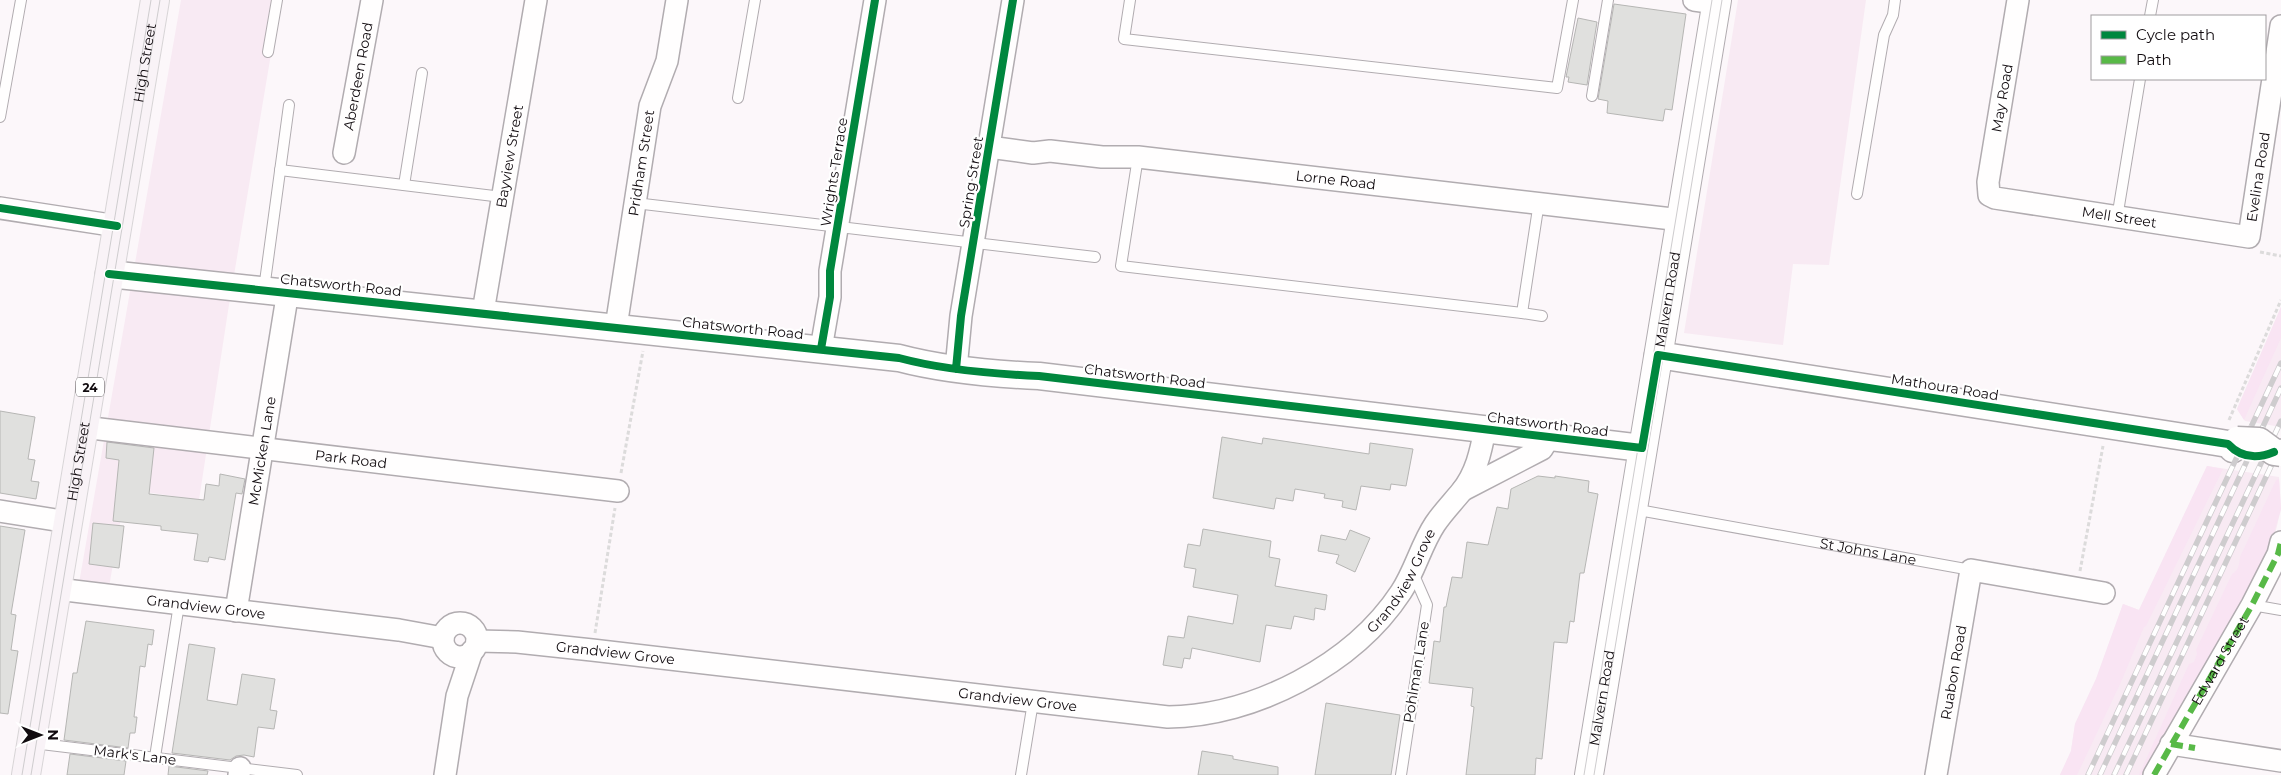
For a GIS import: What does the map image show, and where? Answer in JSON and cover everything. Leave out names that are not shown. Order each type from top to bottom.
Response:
[{"type":"main road","name":"High Street","points":[[26,775],[155,0]]},
{"type":"main road","name":"Malvern Road","points":[[1589,775],[1681,220],[1709,1]]},
{"type":"street","name":"Aberdeen Road","points":[[344,153],[372,0]]},
{"type":"street","name":"Bayview Street","points":[[483,312],[536,0]]},
{"type":"street","name":"Pridham Street","points":[[616,327],[650,106],[667,61],[677,0]]},
{"type":"street","name":"Wrights Terrace","points":[[821,349],[838,227],[875,0]]},
{"type":"street","name":"Spring Street","points":[[956,369],[961,316],[1013,0]]},
{"type":"street","name":"May Road","points":[[1989,195],[1988,182],[2018,0]]},
{"type":"street","name":"Evelina Road","points":[[2249,237],[2278,68],[2281,26]]},
{"type":"street","name":"Lorne Road","points":[[989,147],[1033,153],[1050,151],[1102,157],[1138,158],[1539,202],[1681,220]]},
{"type":"street","name":"Mell Street","points":[[1989,195],[1994,198],[2117,218],[2249,237]]},
{"type":"street","points":[[0,208],[116,226]]},
{"type":"street","name":"Chatsworth Road","points":[[108,274],[276,290],[821,349],[899,358],[956,369],[1038,376],[1642,448]]},
{"type":"street","name":"McMicken Lane","points":[[236,611],[261,448],[276,290]]},
{"type":"street","name":"Mathoura Road","points":[[1658,355],[2231,439],[2253,457],[2278,452]]},
{"type":"street","name":"Park Road","points":[[84,427],[618,491]]},
{"type":"street","name":"Grandview Grove","points":[[474,646],[517,642],[1168,717],[1188,717],[1233,709],[1293,684],[1325,665],[1343,652],[1387,611],[1401,592],[1434,526],[1448,505],[1462,490],[1479,459],[1485,429]]},
{"type":"street","name":"Grandview Grove","points":[[1462,490],[1542,449],[1550,436]]},
{"type":"street","points":[[0,511],[68,522]]},
{"type":"street","name":"Edward Street","points":[[2154,775],[2252,606],[2278,554],[2281,542]]},
{"type":"street","name":"St Johns Lane","points":[[1971,570],[2104,593]]},
{"type":"street","name":"Ruabon Road","points":[[1936,775],[1971,570]]},
{"type":"street","name":"Grandview Grove","points":[[56,589],[399,630],[447,646]]},
{"type":"street","points":[[446,775],[457,696],[474,646],[474,630],[464,623],[453,624],[445,632],[457,696]]},
{"type":"street","points":[[447,646],[462,656],[474,646]]},
{"type":"street","points":[[2171,744],[2281,761]]},
{"type":"lane","points":[[0,117],[21,0]]},
{"type":"lane","points":[[268,52],[277,0]]},
{"type":"lane","points":[[738,98],[755,0]]},
{"type":"lane","points":[[1130,0],[1124,39],[1557,88],[1574,0]]},
{"type":"lane","points":[[1592,96],[1608,0]]},
{"type":"lane","points":[[1858,194],[1884,35],[1893,15],[1895,0]]},
{"type":"lane","points":[[2150,15],[2153,0]]},
{"type":"lane","points":[[404,185],[422,73]]},
{"type":"lane","points":[[2117,218],[2140,80]]},
{"type":"lane","points":[[276,290],[280,170],[289,104]]},
{"type":"lane","points":[[1138,158],[1121,266],[1542,316]]},
{"type":"lane","points":[[280,170],[502,197]]},
{"type":"lane","points":[[635,202],[973,244],[1096,257]]},
{"type":"lane","points":[[1522,313],[1539,202]]},
{"type":"lane","name":"St Johns Lane","points":[[1633,509],[1971,570]]},
{"type":"lane","name":"Pohlman Lane","points":[[1401,775],[1427,605],[1412,572]]},
{"type":"lane","points":[[155,757],[179,604]]},
{"type":"lane","points":[[2252,606],[2281,610]]},
{"type":"lane","points":[[1021,775],[1033,702]]},
{"type":"lane","name":"Mark's Lane","points":[[32,743],[155,757],[239,772],[298,775]]},
{"type":"path","points":[[2231,439],[2281,300]]},
{"type":"path","points":[[2077,588],[2102,446]]},
{"type":"shaded area","points":[[181,0],[280,0],[228,311],[199,500],[126,489],[108,593],[78,589]]},
{"type":"shaded area","points":[[1738,0],[1866,0],[1829,265],[1793,264],[1783,345],[1684,333]]},
{"type":"shaded area","points":[[2281,307],[2281,427],[2245,421],[2237,409]]},
{"type":"shaded area","points":[[2281,307],[2281,338],[2244,420],[2237,409]]},
{"type":"shaded area","points":[[2207,466],[2279,477],[2281,509],[2276,530],[2146,775],[2060,775],[2071,751],[2075,724],[2096,679],[2123,604],[2139,610]]},
{"type":"shaded area","points":[[2207,466],[2223,469],[2144,627],[2121,682],[2077,775],[2060,775],[2071,751],[2075,724],[2096,679],[2123,604],[2139,610]]},
{"type":"shaded area","points":[[2279,479],[2281,509],[2267,556],[2146,775],[2139,775],[2189,664],[2194,662],[2197,654],[2196,650],[2232,574],[2237,569],[2240,557],[2276,480]]},
{"type":"building","points":[[1614,4],[1686,14],[1672,110],[1665,109],[1663,121],[1607,113],[1608,101],[1598,99]]},
{"type":"building","points":[[1578,18],[1597,22],[1587,85],[1568,82],[1569,77],[1566,77]]},
{"type":"building","points":[[0,411],[35,417],[28,459],[35,460],[31,481],[39,482],[36,499],[0,493]]},
{"type":"building","points":[[1222,437],[1262,444],[1263,438],[1369,454],[1370,443],[1413,449],[1406,486],[1391,484],[1390,490],[1361,486],[1356,510],[1342,507],[1343,501],[1324,498],[1325,494],[1295,489],[1293,501],[1276,498],[1274,509],[1213,498]]},
{"type":"building","points":[[107,442],[154,448],[149,494],[204,500],[206,484],[219,486],[220,474],[245,479],[242,494],[236,493],[225,560],[209,557],[208,562],[194,560],[198,534],[161,530],[161,526],[113,521],[119,460],[106,458]]},
{"type":"building","points":[[1538,476],[1555,478],[1555,476],[1589,481],[1588,492],[1598,494],[1584,573],[1580,573],[1574,622],[1570,621],[1567,643],[1554,642],[1542,759],[1536,758],[1535,775],[1466,775],[1474,707],[1471,706],[1473,688],[1429,683],[1434,641],[1440,642],[1444,607],[1446,607],[1452,577],[1462,578],[1467,542],[1488,545],[1497,507],[1508,509],[1511,489]]},
{"type":"building","points":[[93,523],[124,526],[119,568],[89,564]]},
{"type":"building","points":[[0,526],[25,530],[11,614],[16,615],[11,650],[18,651],[8,714],[0,713]]},
{"type":"building","points":[[1203,529],[1271,541],[1269,557],[1280,559],[1275,586],[1327,595],[1325,610],[1315,608],[1314,620],[1294,616],[1291,629],[1266,625],[1260,662],[1192,648],[1190,659],[1184,658],[1182,668],[1163,665],[1168,636],[1184,638],[1188,616],[1233,624],[1238,595],[1193,587],[1196,569],[1184,567],[1188,544],[1200,546]]},
{"type":"building","points":[[1350,530],[1370,538],[1355,572],[1336,563],[1339,555],[1318,551],[1321,535],[1346,540]]},
{"type":"building","points":[[86,621],[154,630],[152,645],[148,644],[145,667],[140,666],[134,717],[137,717],[135,733],[130,733],[128,748],[64,740],[73,673],[77,673]]},
{"type":"building","points":[[189,644],[215,648],[207,700],[237,705],[242,674],[275,679],[270,710],[277,711],[274,729],[258,727],[254,757],[236,756],[230,760],[172,753]]},
{"type":"building","points":[[1326,703],[1400,715],[1391,775],[1315,775]]},
{"type":"building","points":[[1202,751],[1278,767],[1278,775],[1198,775]]},
{"type":"building","points":[[70,754],[126,761],[124,775],[67,775]]},
{"type":"building","points":[[169,766],[208,771],[207,775],[168,775]]},
{"type":"tram line","points":[[22,775],[151,0]]},
{"type":"tram line","points":[[31,775],[160,0]]},
{"type":"tram line","points":[[1584,775],[1712,0]]},
{"type":"tram line","points":[[1594,775],[1722,0]]},
{"type":"railway","points":[[2088,775],[2281,363]]},
{"type":"railway","points":[[2100,775],[2281,388]]},
{"type":"railway","points":[[2114,775],[2281,421]]},
{"type":"railway","points":[[2126,775],[2281,445]]},
{"type":"marked path","points":[[2154,775],[2252,605],[2278,554],[2281,542]]},
{"type":"marked path","points":[[2171,744],[2195,748]]},
{"type":"cycle path","points":[[821,349],[830,297],[830,271],[875,0]]},
{"type":"cycle path","points":[[956,369],[961,316],[1013,0]]},
{"type":"cycle path","points":[[0,208],[117,226]]},
{"type":"cycle path","points":[[109,274],[899,358],[933,366],[968,371],[1039,376],[1642,448],[1658,355],[2228,444],[2238,452],[2250,456],[2261,456],[2274,452]]}]
